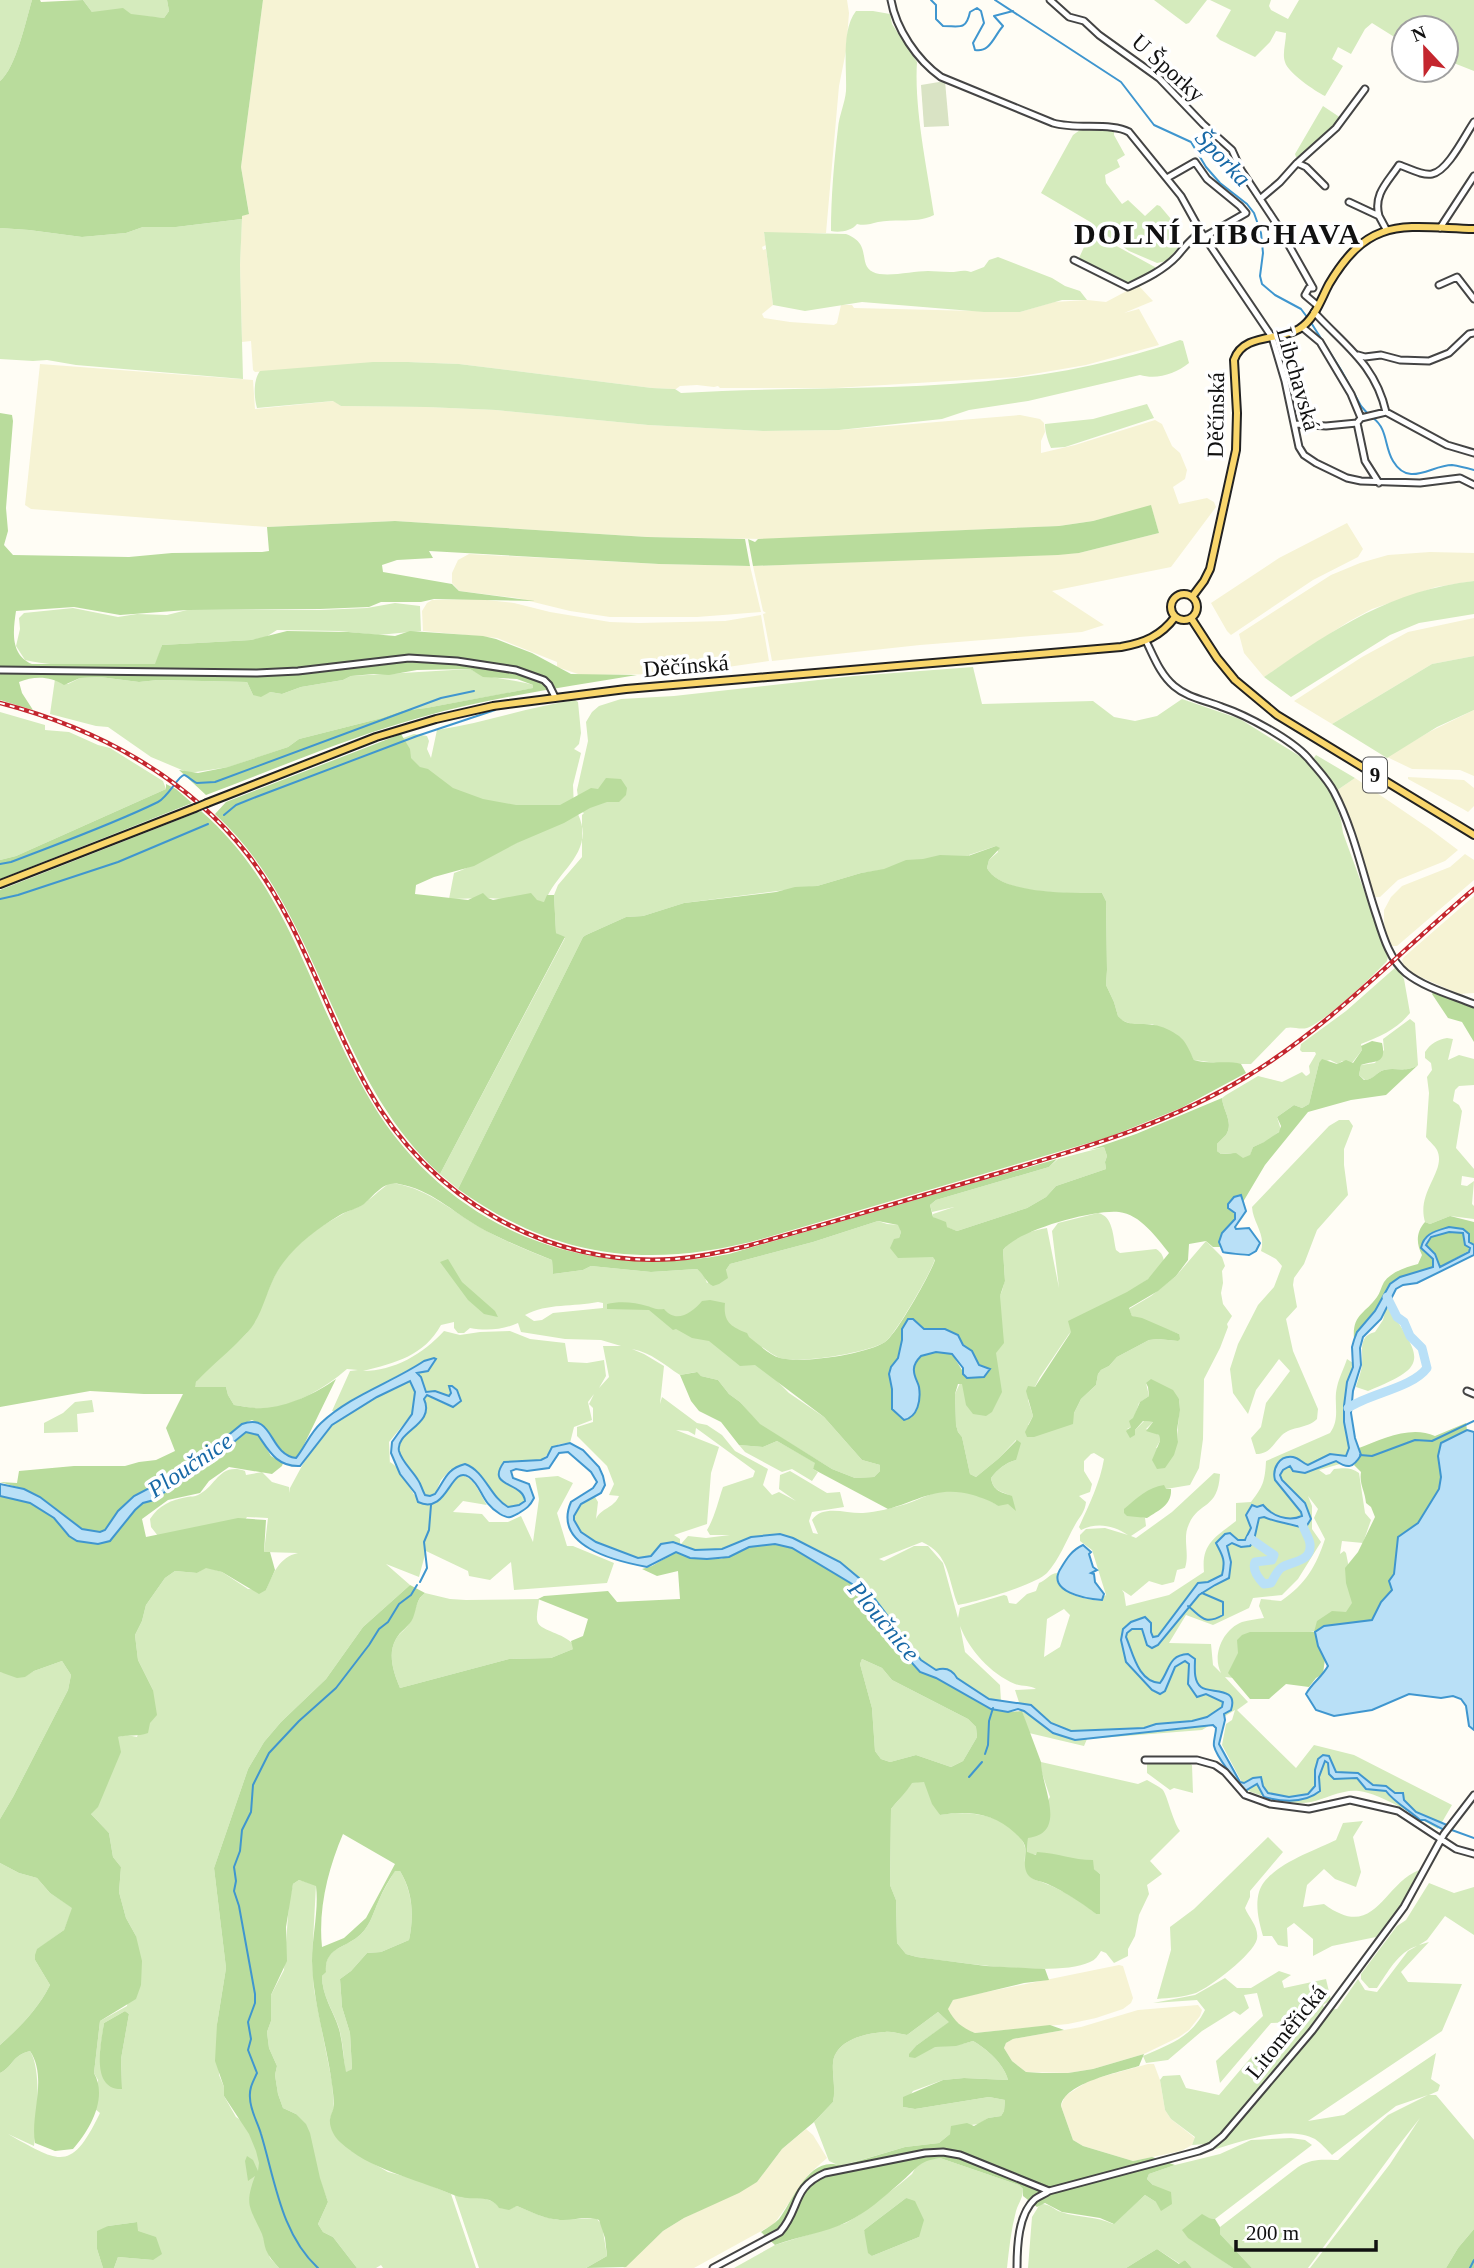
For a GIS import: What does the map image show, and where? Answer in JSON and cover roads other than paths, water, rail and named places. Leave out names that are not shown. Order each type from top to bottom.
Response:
[{"type":"main road","points":[[1304,325],[1346,258],[1369,237],[1386,229],[1474,229]]},
{"type":"main road","name":"Děčínská","points":[[1192,597],[1208,573],[1236,450],[1235,358],[1246,345],[1304,325]]},
{"type":"main road","points":[[1183,594],[1192,597],[1197,606],[1196,613],[1183,620],[1175,617],[1171,610],[1173,600],[1183,594]]},
{"type":"main road","name":"Děčínská","points":[[0,884],[358,743],[414,725],[493,706],[555,697],[1121,647],[1146,641],[1161,632],[1175,617]]},
{"type":"main road","name":"9","points":[[1191,618],[1235,680],[1277,715],[1474,835]]},
{"type":"street","name":"Libchavská","points":[[891,0],[898,23],[916,54],[941,77],[1059,125],[1125,129],[1135,139],[1181,197],[1272,337],[1299,447],[1308,459],[1347,478],[1420,483],[1460,478],[1474,485]]},
{"type":"street","name":"U Šporky","points":[[1050,0],[1069,17],[1084,22],[1159,78],[1232,150],[1313,288],[1306,290],[1306,295],[1315,311]]},
{"type":"street","points":[[1260,199],[1336,128],[1365,89]]},
{"type":"street","points":[[1386,229],[1377,207],[1380,191],[1399,165],[1424,174],[1434,174],[1446,165],[1474,122]]},
{"type":"street","points":[[1074,260],[1128,287],[1164,267],[1177,256],[1183,246],[1245,213],[1207,179],[1195,162],[1167,178]]},
{"type":"street","points":[[1297,163],[1306,167],[1325,186]]},
{"type":"street","points":[[1440,228],[1474,176]]},
{"type":"street","points":[[1349,202],[1379,216]]},
{"type":"street","points":[[1439,285],[1457,276],[1474,299]]},
{"type":"street","points":[[1313,288],[1325,292]]},
{"type":"street","points":[[1315,311],[1359,355],[1382,396],[1386,412]]},
{"type":"street","points":[[1304,325],[1320,342],[1351,394],[1359,421],[1365,461],[1379,482]]},
{"type":"street","points":[[1359,355],[1429,361],[1449,353],[1469,334],[1474,333]]},
{"type":"street","points":[[1295,424],[1326,426],[1359,421],[1386,412],[1447,446],[1474,453]]},
{"type":"street","points":[[1146,641],[1160,670],[1178,689],[1189,696],[1247,718],[1289,742],[1306,756],[1333,790],[1344,815],[1385,942],[1399,965],[1404,972],[1429,986],[1474,1004]]},
{"type":"street","points":[[0,670],[257,673],[410,658],[457,661],[516,670],[544,680],[555,697]]},
{"type":"street","points":[[1467,1391],[1474,1394]]},
{"type":"street","points":[[1145,1760],[1197,1760],[1215,1765],[1225,1772],[1245,1795],[1270,1804],[1309,1809],[1350,1800],[1398,1811],[1443,1837],[1456,1849],[1474,1854]]},
{"type":"street","name":"Litoměřická","points":[[1049,2191],[1199,2151],[1211,2146],[1223,2136],[1312,2031],[1388,1929],[1404,1907],[1443,1837],[1474,1795]]},
{"type":"street","points":[[713,2268],[779,2232],[788,2223],[800,2192],[810,2179],[825,2173],[925,2153],[943,2152],[960,2155],[1049,2191]]},
{"type":"street","points":[[1017,2268],[1017,2250],[1025,2215],[1034,2200],[1049,2191]]},
{"type":"water","points":[[1241,1195],[1246,1211],[1235,1227],[1249,1228],[1260,1243],[1256,1251],[1249,1255],[1223,1252],[1219,1242],[1222,1233],[1235,1219],[1235,1213],[1228,1208],[1228,1204],[1234,1197]]},
{"type":"water","name":"Ploučnice","points":[[1449,1227],[1463,1229],[1469,1234],[1469,1242],[1474,1245],[1474,1255],[1417,1283],[1396,1289],[1381,1319],[1363,1337],[1360,1348],[1361,1365],[1353,1391],[1351,1413],[1361,1455],[1350,1466],[1336,1461],[1305,1473],[1293,1471],[1290,1466],[1280,1475],[1305,1503],[1311,1519],[1306,1527],[1259,1518],[1250,1546],[1241,1547],[1232,1543],[1227,1546],[1231,1562],[1229,1578],[1199,1595],[1158,1645],[1152,1648],[1147,1645],[1142,1629],[1132,1629],[1126,1637],[1137,1666],[1146,1678],[1160,1683],[1173,1660],[1188,1654],[1195,1659],[1196,1678],[1201,1687],[1231,1697],[1231,1710],[1224,1714],[1219,1744],[1240,1782],[1261,1777],[1268,1793],[1289,1797],[1308,1794],[1315,1786],[1318,1759],[1323,1755],[1329,1756],[1336,1772],[1358,1773],[1373,1785],[1386,1786],[1395,1793],[1403,1793],[1404,1800],[1416,1812],[1447,1825],[1444,1830],[1420,1820],[1386,1791],[1366,1789],[1357,1778],[1334,1779],[1329,1774],[1328,1763],[1325,1761],[1319,1777],[1320,1791],[1307,1798],[1286,1801],[1264,1797],[1257,1784],[1245,1791],[1216,1750],[1216,1728],[1213,1725],[1075,1740],[1053,1733],[1024,1711],[991,1709],[920,1672],[852,1584],[792,1548],[775,1544],[749,1547],[729,1557],[707,1559],[690,1558],[676,1552],[647,1567],[590,1549],[570,1530],[567,1517],[571,1502],[593,1488],[597,1482],[591,1472],[568,1452],[559,1453],[549,1468],[511,1471],[513,1478],[529,1484],[534,1498],[526,1508],[511,1517],[505,1517],[494,1509],[474,1481],[463,1475],[457,1477],[436,1502],[418,1502],[415,1493],[400,1474],[391,1453],[392,1442],[412,1414],[415,1392],[410,1381],[377,1397],[332,1425],[300,1466],[280,1461],[258,1435],[246,1432],[196,1473],[154,1500],[143,1503],[110,1541],[98,1544],[77,1541],[69,1536],[54,1518],[30,1503],[0,1496],[0,1484],[24,1489],[40,1497],[82,1529],[100,1532],[105,1530],[118,1511],[134,1496],[165,1480],[182,1467],[193,1464],[242,1424],[260,1424],[266,1428],[280,1449],[296,1458],[317,1427],[333,1413],[424,1361],[434,1358],[436,1359],[428,1371],[417,1373],[426,1392],[435,1391],[449,1396],[449,1386],[452,1386],[457,1390],[461,1401],[453,1407],[427,1395],[424,1399],[425,1415],[399,1444],[400,1455],[425,1495],[435,1494],[450,1472],[465,1464],[478,1472],[502,1503],[508,1507],[519,1505],[525,1501],[523,1495],[499,1476],[504,1462],[541,1460],[547,1457],[552,1447],[570,1443],[583,1450],[599,1467],[603,1476],[605,1485],[601,1493],[581,1504],[574,1516],[581,1532],[596,1542],[638,1558],[651,1556],[661,1544],[673,1542],[695,1550],[722,1549],[751,1537],[780,1534],[840,1562],[859,1578],[921,1660],[936,1670],[951,1671],[989,1699],[1031,1705],[1051,1723],[1071,1731],[1144,1728],[1156,1724],[1192,1721],[1207,1717],[1222,1707],[1223,1702],[1206,1694],[1197,1697],[1188,1684],[1189,1664],[1185,1661],[1175,1667],[1165,1691],[1160,1694],[1152,1690],[1126,1662],[1121,1640],[1123,1629],[1131,1622],[1145,1617],[1151,1623],[1153,1637],[1158,1636],[1198,1583],[1208,1582],[1222,1575],[1222,1554],[1216,1543],[1230,1533],[1238,1540],[1245,1540],[1251,1528],[1246,1515],[1252,1505],[1263,1505],[1276,1515],[1286,1518],[1302,1516],[1275,1480],[1276,1467],[1280,1460],[1288,1457],[1308,1465],[1330,1454],[1346,1456],[1349,1448],[1344,1406],[1347,1382],[1353,1367],[1352,1347],[1357,1332],[1375,1311],[1390,1284],[1400,1277],[1433,1267],[1433,1259],[1421,1248],[1423,1243],[1435,1231]],"holes":[[[1449,1232],[1463,1233],[1465,1245],[1470,1248],[1469,1252],[1440,1267],[1435,1254],[1426,1245],[1431,1237]]]},
{"type":"water","points":[[908,1319],[913,1319],[924,1329],[945,1329],[958,1335],[963,1345],[972,1351],[979,1365],[990,1369],[984,1377],[967,1378],[952,1354],[936,1352],[921,1356],[914,1369],[919,1387],[919,1402],[913,1415],[904,1420],[892,1409],[889,1374],[898,1358],[902,1329]]},
{"type":"water","points":[[1467,1430],[1474,1432],[1474,1730],[1469,1726],[1466,1706],[1461,1699],[1453,1696],[1441,1698],[1409,1694],[1372,1710],[1334,1716],[1316,1710],[1306,1694],[1328,1666],[1318,1646],[1315,1632],[1324,1626],[1372,1620],[1381,1602],[1392,1590],[1389,1581],[1394,1574],[1398,1537],[1418,1523],[1439,1489],[1441,1477],[1438,1456],[1441,1443]]},
{"type":"water","points":[[1083,1545],[1091,1552],[1089,1554],[1093,1567],[1097,1570],[1091,1573],[1104,1594],[1102,1600],[1070,1593],[1059,1583],[1058,1576],[1065,1561]]},
{"type":"waterway","points":[[931,0],[936,5],[936,19],[943,26],[964,25],[970,12],[977,8],[981,11],[984,23],[973,43],[975,50],[988,46],[1003,26],[994,16],[1013,11]]},
{"type":"waterway","name":"Šporka","points":[[995,0],[1121,82],[1154,125],[1191,142],[1206,167],[1220,183],[1247,204],[1254,213],[1261,233],[1262,284],[1275,295],[1301,309],[1307,317]]},
{"type":"waterway","name":"Šporka","points":[[1310,321],[1368,414]]},
{"type":"waterway","name":"Šporka","points":[[1373,418],[1384,432],[1393,461],[1406,473],[1421,473],[1452,465],[1474,470]]},
{"type":"waterway","points":[[0,864],[85,834],[158,802],[184,775],[197,783],[215,782],[441,698],[474,691]]},
{"type":"waterway","points":[[224,815],[236,805],[256,797],[417,736],[495,710]]},
{"type":"waterway","points":[[0,899],[118,862],[208,824]]},
{"type":"waterway","points":[[1348,1408],[1412,1381],[1427,1368],[1422,1348],[1410,1336],[1387,1297]]},
{"type":"waterway","points":[[1360,1455],[1372,1456],[1415,1440],[1432,1441],[1474,1421]]},
{"type":"waterway","points":[[420,1582],[427,1568],[424,1542],[429,1530],[431,1505]]},
{"type":"waterway","points":[[1251,1539],[1274,1555],[1272,1560],[1255,1562],[1254,1565],[1262,1582],[1271,1583],[1281,1568],[1308,1555],[1310,1544],[1302,1522]]},
{"type":"waterway","points":[[318,2268],[295,2239],[287,2223],[251,2107],[250,2091],[257,2073],[248,2050],[251,2039],[248,2022],[255,2003],[255,1994],[234,1891],[234,1867],[240,1851],[242,1830],[251,1812],[253,1785],[269,1753],[336,1688],[379,1629],[388,1622],[399,1604],[411,1595],[417,1585]]},
{"type":"waterway","points":[[1188,1606],[1207,1620],[1223,1615],[1223,1602],[1202,1593]]},
{"type":"waterway","points":[[985,1754],[993,1708]]},
{"type":"waterway","points":[[969,1777],[982,1762]]},
{"type":"waterway","points":[[1449,1829],[1474,1838]]},
{"type":"waterway","points":[[1470,2268],[1474,2260]]},
{"type":"railway","points":[[0,703],[71,726],[137,759],[197,801],[223,827],[248,855],[283,910],[368,1089],[393,1128],[424,1163],[458,1193],[497,1218],[538,1238],[582,1252],[627,1259],[674,1259],[747,1246],[1053,1157],[1184,1110],[1246,1077],[1307,1035],[1364,988],[1474,889]]},
{"type":"district","name":"DOLNÍ LIBCHAVA","points":[[1218,233]]}]
